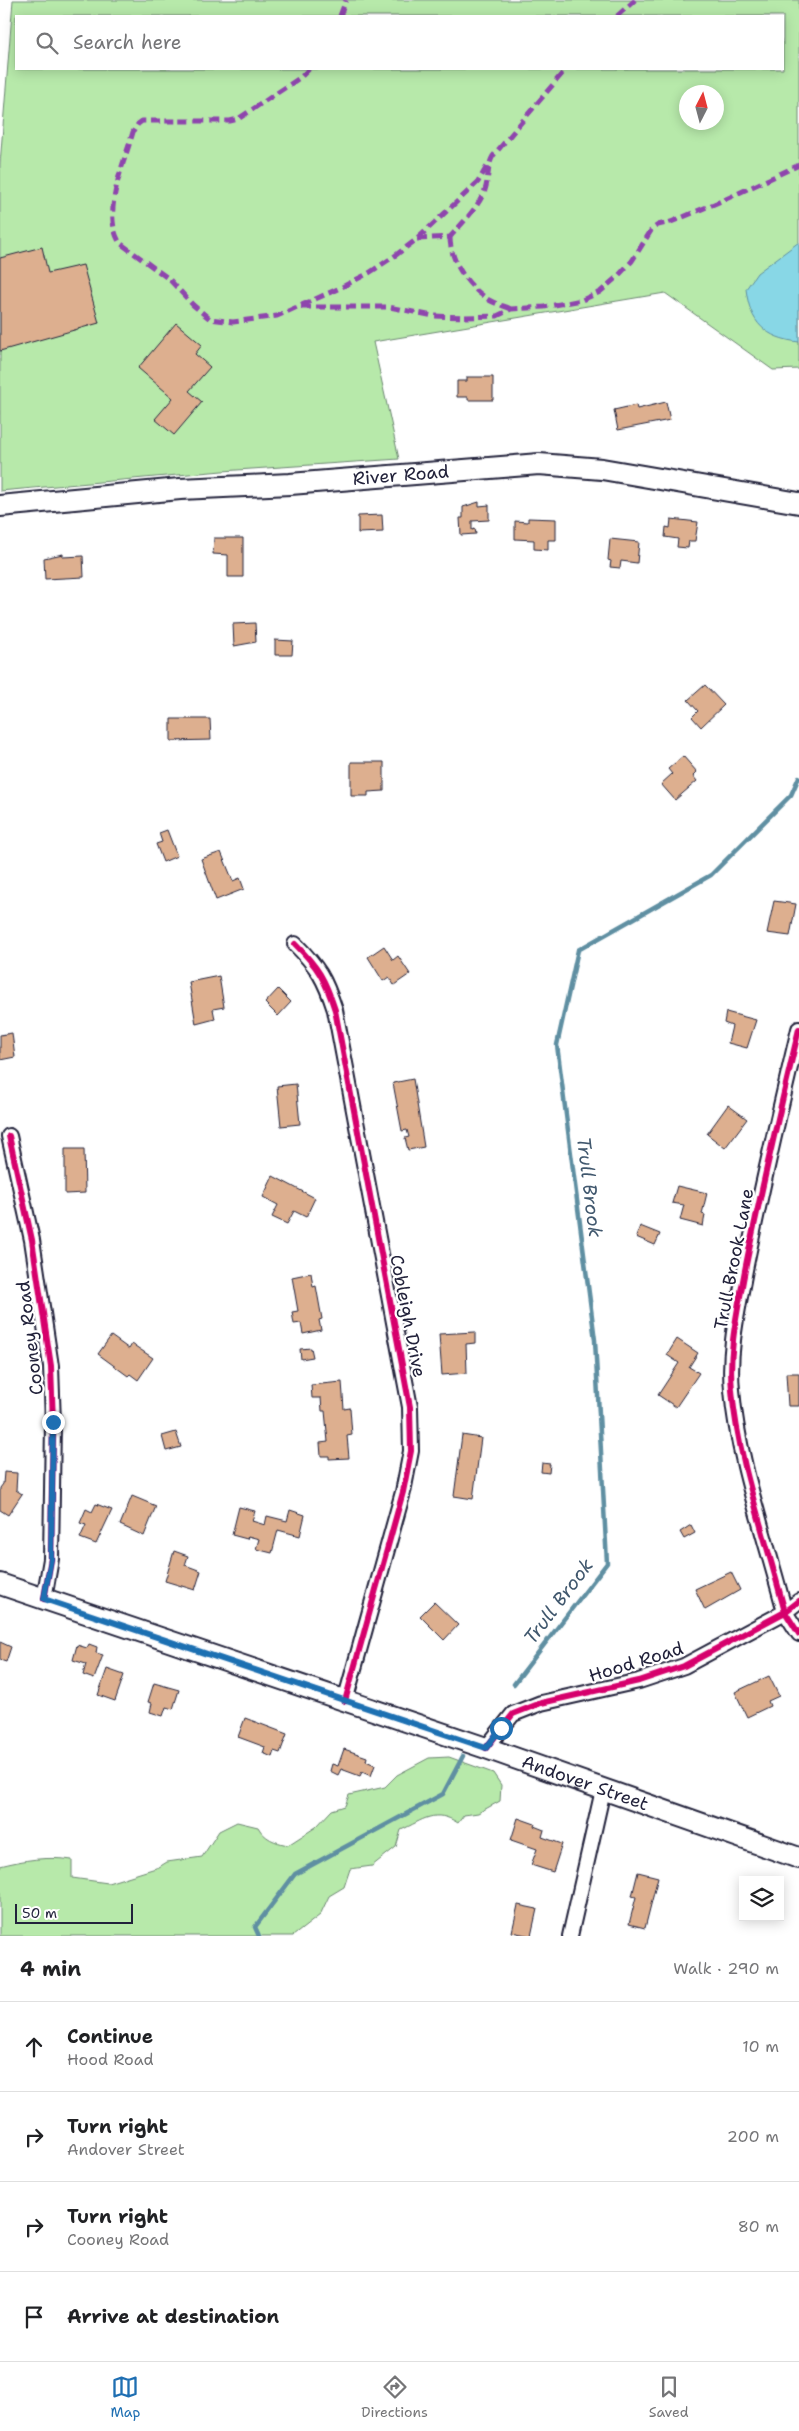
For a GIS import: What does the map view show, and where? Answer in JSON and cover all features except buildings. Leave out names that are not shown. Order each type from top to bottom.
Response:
[{"type":"main road","name":"River Road","points":[[0,506],[180,489],[290,484],[539,464],[602,469],[799,503]]},
{"type":"main road","name":"Andover Street","points":[[0,1584],[486,1748],[799,1858]]},
{"type":"street","name":"Cobleigh Drive","points":[[295,944],[315,964],[326,984],[335,1010],[410,1407],[410,1452],[403,1492],[345,1701]]},
{"type":"street","name":"Trull Brook Lane","points":[[799,1029],[749,1249],[732,1352],[732,1389],[737,1429],[785,1612],[799,1634]]},
{"type":"street","name":"Cooney Road","points":[[9,1136],[32,1240],[51,1366],[53,1422],[51,1559],[44,1599]]},
{"type":"street","name":"Hood Road","points":[[486,1748],[513,1714],[541,1703],[639,1681],[684,1666],[785,1612],[799,1601]]},
{"type":"street","points":[[570,1936],[603,1790]]},
{"type":"green space","points":[[13,0],[799,0],[799,369],[773,370],[665,293],[373,342],[399,459],[222,471],[0,491],[0,164]]},
{"type":"green space","points":[[449,1757],[493,1773],[501,1785],[500,1801],[478,1813],[464,1815],[458,1823],[442,1816],[436,1816],[423,1819],[401,1830],[396,1847],[372,1866],[350,1869],[344,1887],[329,1896],[320,1915],[293,1936],[0,1936],[0,1866],[36,1859],[72,1860],[72,1878],[108,1883],[159,1867],[167,1862],[202,1857],[219,1831],[237,1822],[258,1827],[270,1839],[288,1845],[316,1827],[332,1810],[345,1806],[349,1795],[385,1787],[397,1775],[429,1758]]},
{"type":"water","points":[[799,242],[799,342],[777,337],[761,327],[751,311],[746,289],[757,273]]},
{"type":"waterway","name":"Trull Brook","points":[[514,1684],[607,1563],[595,1340],[557,1045],[578,950],[711,875],[791,795],[799,777]]},
{"type":"waterway","name":"Trull Brook","points":[[259,1936],[255,1927],[295,1874],[443,1794],[463,1756]]},
{"type":"marked path","points":[[340,15],[346,0]]},
{"type":"marked path","points":[[618,15],[635,0]]},
{"type":"marked path","points":[[308,70],[301,77],[238,119],[230,121],[142,121],[133,132],[113,203],[115,231],[120,243],[169,279],[193,305],[210,319],[233,322],[277,316],[369,273],[417,239],[478,182],[489,163]]},
{"type":"marked path","points":[[417,239],[450,237],[465,220],[485,190],[493,156],[565,70]]},
{"type":"marked path","points":[[301,307],[389,307],[433,316],[465,317],[497,316],[511,309],[544,307],[582,300],[600,292],[618,276],[632,261],[652,229],[658,225],[671,222],[726,199],[799,165]]},
{"type":"marked path","points":[[450,237],[453,255],[467,281],[481,295],[511,309]]},
{"type":"cycle path","points":[[295,944],[320,974],[335,1010],[410,1407],[411,1451],[403,1492],[345,1701]]},
{"type":"cycle path","points":[[799,1029],[745,1270],[734,1330],[731,1360],[735,1414],[751,1490],[785,1612],[799,1634]]},
{"type":"cycle path","points":[[9,1136],[32,1240],[51,1366],[53,1423],[51,1559],[44,1599]]},
{"type":"cycle path","points":[[486,1748],[513,1714],[541,1703],[639,1681],[684,1666],[785,1612],[799,1601]]},
{"type":"route","points":[[53,1422],[51,1559],[44,1599],[486,1748],[501,1728]]}]
